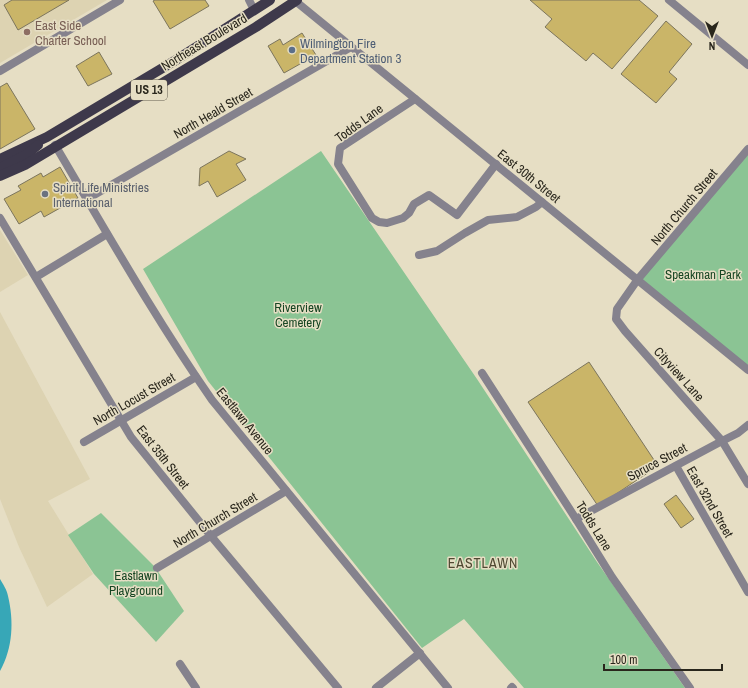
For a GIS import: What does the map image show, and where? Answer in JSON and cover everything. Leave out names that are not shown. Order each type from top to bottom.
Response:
[{"type":"main road","name":"US 13","points":[[0,159],[47,137],[176,60],[270,0]]},
{"type":"main road","name":"Northeast Boulevard","points":[[0,176],[25,164],[249,31],[296,0]]},
{"type":"main road","points":[[0,168],[26,154],[47,137]]},
{"type":"street","points":[[0,71],[120,0]]},
{"type":"street","points":[[249,0],[254,10]]},
{"type":"street","name":"East 30th Street","points":[[296,0],[351,47],[748,370]]},
{"type":"street","points":[[669,0],[748,65]]},
{"type":"street","name":"North Heald Street","points":[[87,199],[351,47]]},
{"type":"street","name":"Todds Lane","points":[[415,99],[340,148],[338,164],[372,218],[384,223],[394,222],[403,218],[409,213],[414,204],[429,195],[457,215],[496,164]]},
{"type":"street","name":"Eastlawn Avenue","points":[[55,145],[107,234],[196,377],[212,400],[448,688]]},
{"type":"street","name":"North Church Street","points":[[638,280],[748,150]]},
{"type":"street","points":[[419,256],[438,251],[488,220],[517,217],[536,207],[542,202]]},
{"type":"street","name":"East 35th Street","points":[[0,218],[138,447],[338,688]]},
{"type":"street","points":[[36,277],[107,234]]},
{"type":"street","name":"Cityview Lane","points":[[638,280],[617,309],[616,319],[722,441],[748,484]]},
{"type":"street","name":"Todds Lane","points":[[482,373],[612,577],[690,688]]},
{"type":"street","name":"North Locust Street","points":[[84,442],[196,377]]},
{"type":"street","name":"Spruce Street","points":[[576,519],[738,433],[748,425]]},
{"type":"street","name":"East 32nd Street","points":[[676,466],[748,592]]},
{"type":"street","name":"North Church Street","points":[[156,568],[286,491]]},
{"type":"street","points":[[376,688],[420,653]]},
{"type":"street","points":[[180,664],[196,688]]},
{"type":"shaded area","name":"East Side Charter School","points":[[0,0],[107,0],[0,63]]},
{"type":"shaded area","points":[[0,230],[28,275],[0,292]]},
{"type":"shaded area","points":[[0,312],[90,479],[48,501],[93,574],[47,607],[19,547],[0,499]]},
{"type":"green space","name":"Speakman Park","points":[[748,149],[748,370],[638,280]]},
{"type":"green space","name":"Riverview Cemetery","points":[[321,151],[477,379],[597,562],[685,688],[524,688],[464,619],[422,648],[208,381],[143,269]]},
{"type":"green space","name":"Eastlawn Playground","points":[[101,513],[155,567],[184,611],[156,642],[94,574],[68,535]]},
{"type":"water","points":[[0,579],[5,587],[10,605],[12,625],[8,653],[0,671]]},
{"type":"building","name":"East Side Charter School","points":[[12,0],[69,0],[18,30],[4,5]]},
{"type":"building","points":[[205,0],[209,6],[170,29],[153,1]]},
{"type":"building","points":[[530,0],[639,0],[658,16],[612,69],[593,53],[586,61],[545,27],[552,19]]},
{"type":"building","points":[[666,21],[692,44],[669,72],[677,79],[656,103],[621,74]]},
{"type":"building","name":"Wilmington Fire Department Station 3","points":[[302,33],[316,55],[284,73],[268,46],[280,39],[283,45]]},
{"type":"building","points":[[99,52],[112,74],[88,86],[76,66]]},
{"type":"building","points":[[7,83],[35,129],[0,149],[0,87]]},
{"type":"building","points":[[229,151],[246,159],[236,164],[246,180],[217,197],[208,181],[199,186],[200,168]]},
{"type":"building","name":"Spirit Life Ministries International","points":[[60,167],[78,198],[44,217],[41,211],[19,224],[4,199],[21,190],[18,186],[41,173],[43,177]]},
{"type":"building","points":[[589,362],[658,466],[598,506],[528,402]]},
{"type":"building","points":[[676,495],[694,519],[681,528],[664,504]]},
{"type":"place","name":"East Side Charter School","points":[[27,32]]},
{"type":"place","name":"Wilmington Fire Department Station 3","points":[[292,50]]},
{"type":"place","name":"Spirit Life Ministries International","points":[[45,194]]},
{"type":"district","name":"EASTLAWN","points":[[483,563]]}]
